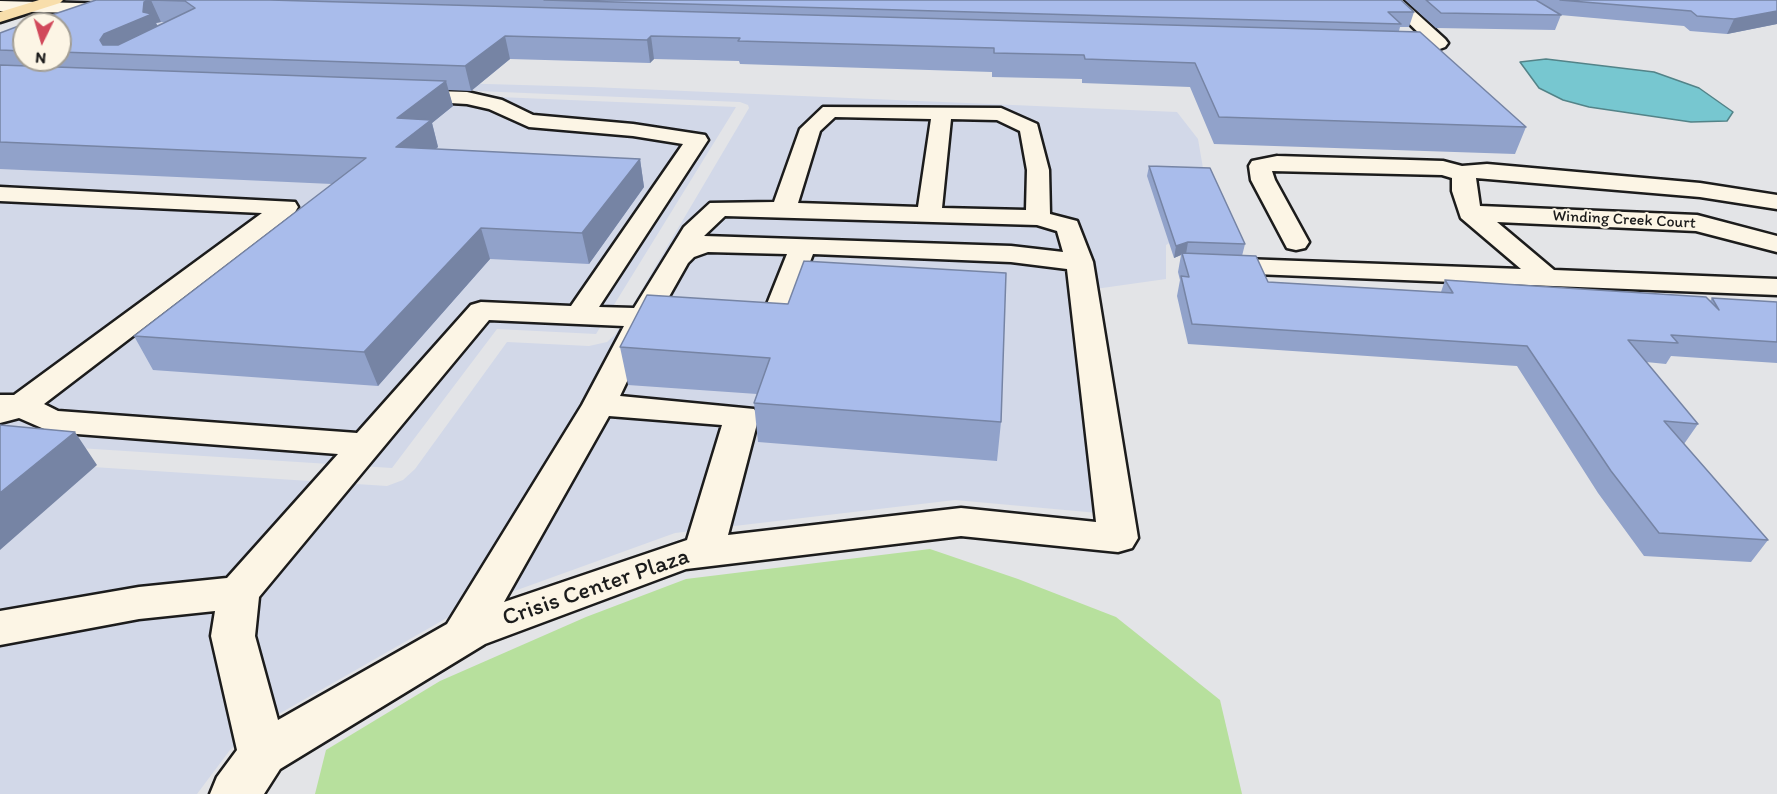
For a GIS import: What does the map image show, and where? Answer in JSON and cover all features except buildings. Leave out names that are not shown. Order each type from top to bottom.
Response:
[{"type":"main road","points":[[0,23],[55,0]]},
{"type":"main road","points":[[0,17],[36,7]]},
{"type":"street","points":[[1369,47],[1429,48],[1439,43],[1393,0]]},
{"type":"street","points":[[0,6],[107,9],[129,5]]},
{"type":"street","points":[[383,95],[467,98],[495,104],[529,121],[633,130],[697,140],[579,315]]},
{"type":"street","points":[[784,210],[810,129],[830,111],[1000,114],[1030,128],[1038,170],[1038,218]]},
{"type":"street","points":[[929,214],[942,113]]},
{"type":"street","points":[[1296,242],[1263,180],[1260,166],[1277,163],[1443,168],[1464,174],[1471,171],[1487,171],[1700,190],[1777,202]]},
{"type":"street","points":[[1464,174],[1464,191],[1470,213],[1512,246],[1546,278]]},
{"type":"street","points":[[0,194],[286,207],[7,408]]},
{"type":"street","points":[[462,637],[599,405],[643,318],[677,259],[685,251],[693,232],[719,208],[1038,218],[1068,226],[1080,262],[1011,254],[803,246],[705,244],[685,251]]},
{"type":"street","name":"Winding Creek Court","points":[[1470,213],[1697,223],[1777,244]]},
{"type":"street","points":[[263,754],[233,636],[239,594],[481,311],[774,323],[803,246]]},
{"type":"street","name":"Crisis Center Plaza","points":[[235,794],[263,754],[462,637],[682,555],[961,522],[1118,538],[1080,262]]},
{"type":"street","points":[[1186,264],[1777,287]]},
{"type":"street","points":[[599,405],[742,416],[704,551]]},
{"type":"street","points":[[7,408],[51,421],[367,445]]},
{"type":"street","points":[[0,628],[139,603],[239,594]]},
{"type":"shaded area","points":[[72,13],[254,18],[139,74],[591,87],[1177,112],[1198,139],[1204,174],[1190,230],[1166,245],[1166,279],[1095,289],[1109,514],[955,500],[675,533],[459,611],[256,727],[230,750],[197,794],[0,794],[0,461],[387,486],[403,480],[415,469],[507,342],[589,346],[607,342],[615,335],[749,108],[748,105],[740,102],[24,72],[72,72]]},
{"type":"shaded area","points":[[12,27],[12,72],[0,71],[0,32]]},
{"type":"shaded area","points":[[0,76],[736,107],[596,334],[497,329],[392,468],[0,443]]},
{"type":"green space","points":[[930,549],[1018,579],[1116,617],[1220,700],[1242,794],[315,794],[326,750],[440,681],[586,617],[686,579]]},
{"type":"water","points":[[1546,59],[1654,72],[1699,88],[1733,112],[1727,121],[1691,122],[1589,107],[1563,100],[1539,88],[1520,62]]}]
